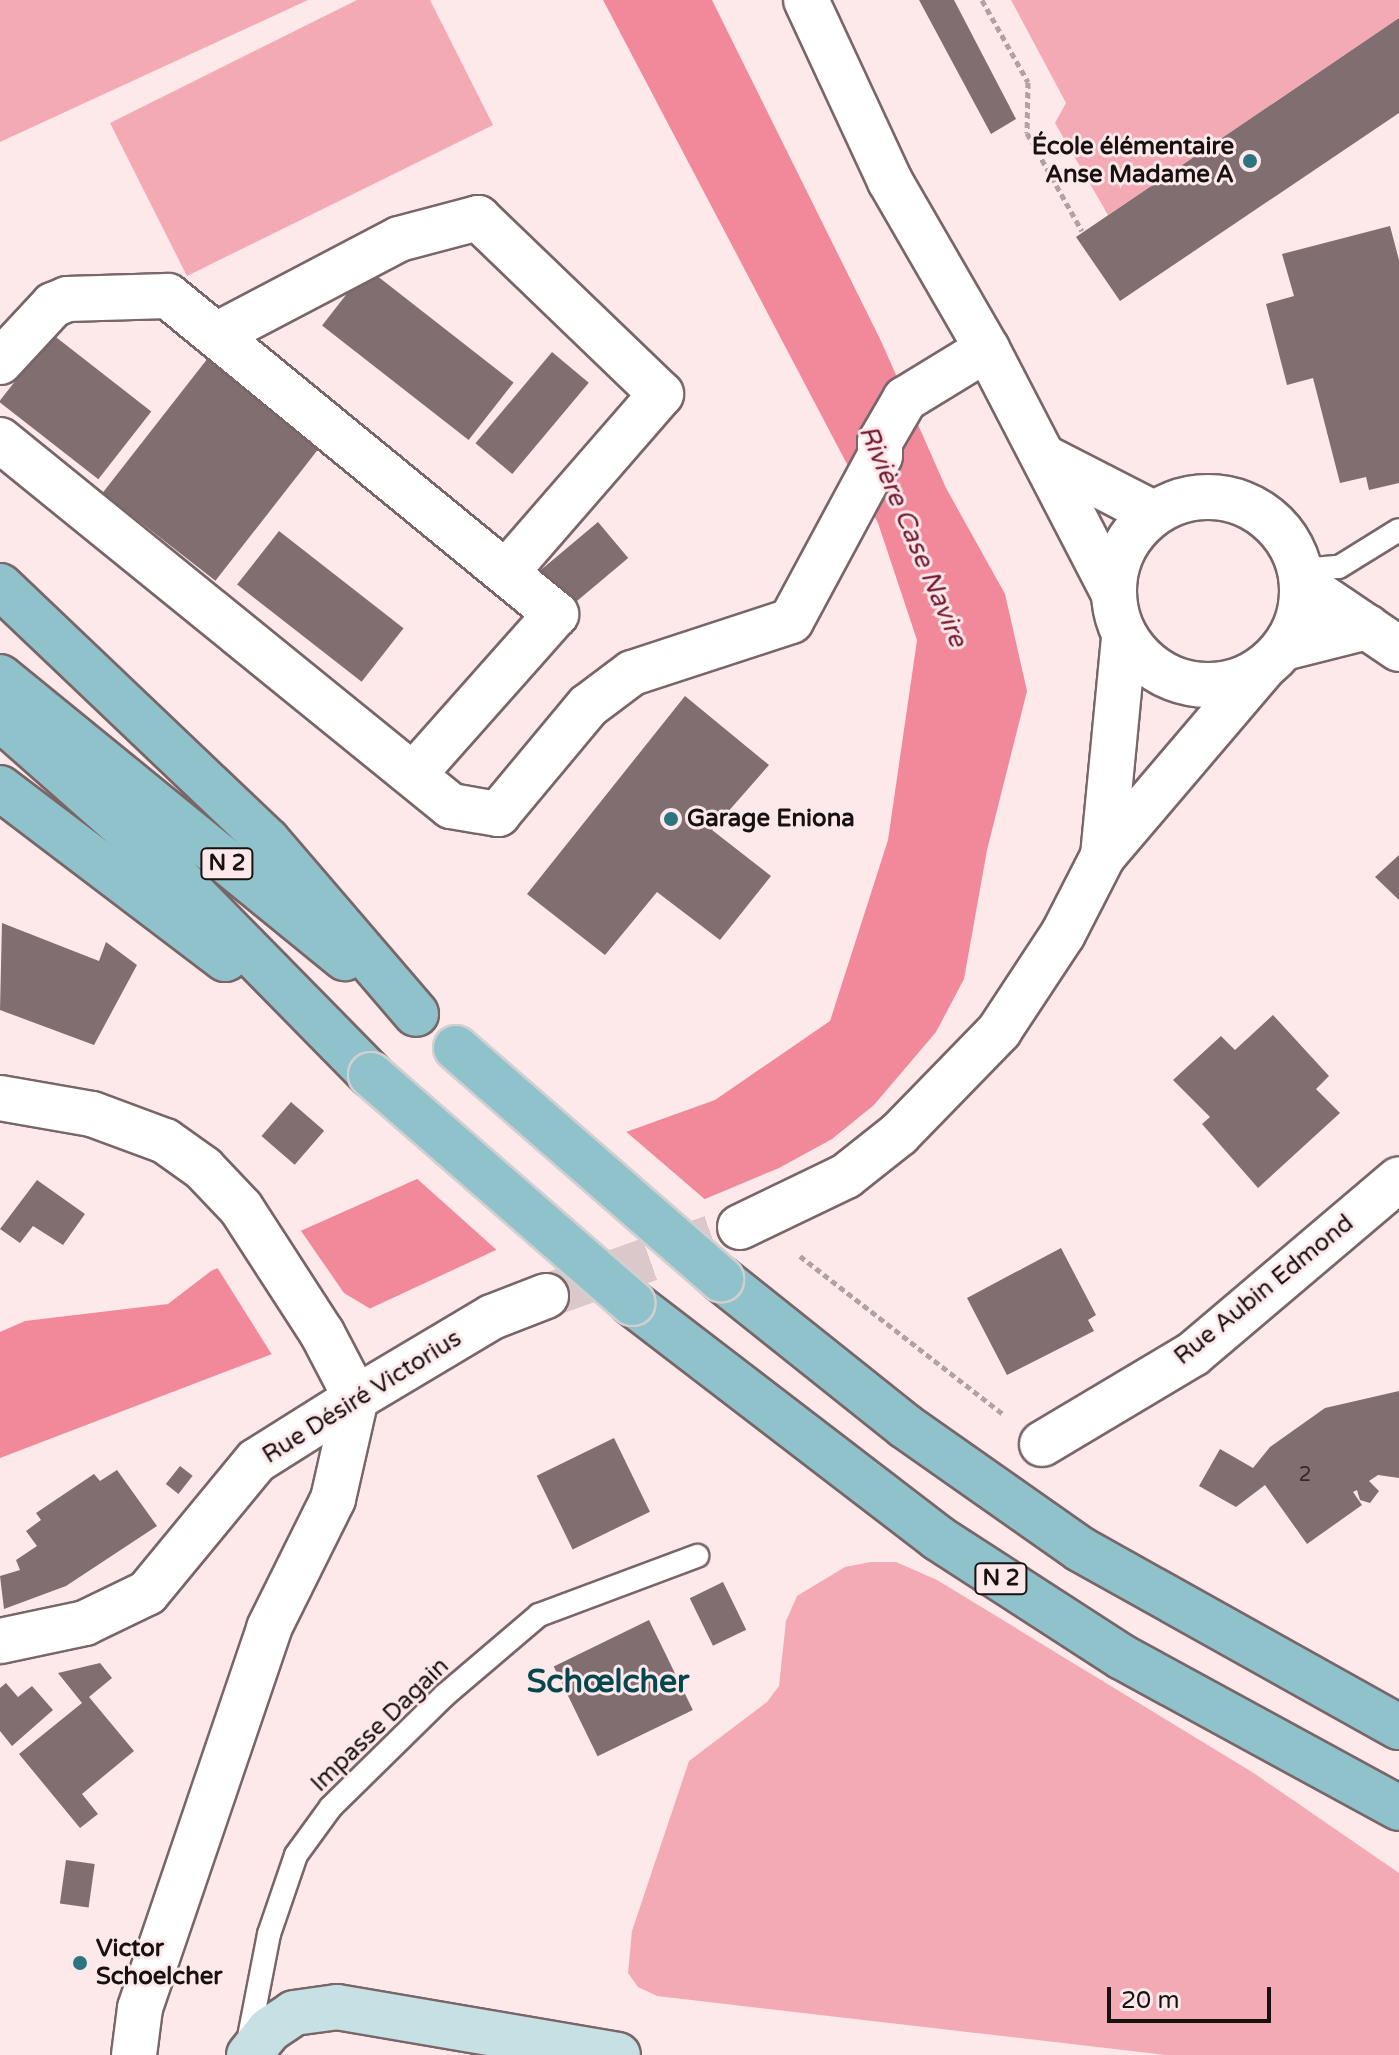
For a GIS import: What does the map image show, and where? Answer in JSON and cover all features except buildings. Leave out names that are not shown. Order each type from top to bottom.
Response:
[{"type":"main road","points":[[0,586],[267,840],[416,1014]]},
{"type":"main road","name":"N 2","points":[[0,677],[416,1014],[721,1279],[905,1426],[1080,1549],[1399,1727]]},
{"type":"main road","name":"N 2","points":[[0,718],[151,851],[371,1075],[632,1303],[938,1538],[1122,1657],[1399,1808]]},
{"type":"main road","points":[[0,788],[371,1075]]},
{"type":"main road","points":[[247,2055],[269,2030],[294,2013],[337,2007],[618,2055]]},
{"type":"street","points":[[806,0],[890,181],[987,349],[1113,592],[1124,636],[1103,856]]},
{"type":"street","points":[[218,334],[399,239],[478,218],[661,394],[506,572]]},
{"type":"street","points":[[0,362],[44,312],[67,299],[168,296],[556,614],[414,774]]},
{"type":"street","points":[[0,440],[451,806],[498,814],[588,706],[632,673],[791,621],[905,399],[987,349]]},
{"type":"street","points":[[1046,458],[1153,513]]},
{"type":"street","points":[[755,1222],[846,1176],[899,1134],[999,1031],[1063,934],[1103,856],[1274,658],[1302,606],[1302,577],[1282,531],[1261,512],[1236,500],[1207,496],[1153,513],[1132,534],[1117,561],[1113,592]]},
{"type":"street","points":[[1302,577],[1383,638]]},
{"type":"street","points":[[1124,636],[1144,662],[1172,679],[1202,685],[1234,681],[1274,658],[1383,638]]},
{"type":"street","points":[[0,1098],[92,1114],[165,1141],[203,1168],[241,1208],[322,1333],[356,1398],[333,1499],[269,1628],[140,2008],[134,2055]]},
{"type":"street","name":"Rue Aubin Edmond","points":[[1042,1444],[1193,1354],[1399,1179]]},
{"type":"street","name":"Rue Désiré Victorius","points":[[0,1641],[85,1623],[147,1593],[256,1461],[492,1317],[546,1296]]},
{"type":"street","points":[[108,2055],[140,2008]]},
{"type":"lane","points":[[1302,577],[1339,567],[1399,530]]},
{"type":"lane","name":"Impasse Dagain","points":[[247,2055],[269,1934],[296,1855],[331,1807],[445,1695],[539,1615],[697,1556]]},
{"type":"path","points":[[982,0],[1028,82],[1027,133],[1082,231]]},
{"type":"path","points":[[755,1222],[1042,1444]]},
{"type":"shaded area","points":[[0,0],[308,0],[0,142]]},
{"type":"shaded area","points":[[357,0],[430,0],[493,125],[187,276],[110,123]]},
{"type":"shaded area","points":[[1011,0],[1399,0],[1399,18],[1108,215],[1055,123],[1066,103]]},
{"type":"shaded area","points":[[871,1562],[896,1562],[937,1580],[1252,1772],[1399,1873],[1399,2055],[1166,2055],[657,1996],[638,1987],[628,1973],[632,1931],[689,1761],[767,1702],[779,1686],[786,1621],[797,1596],[845,1567]]},
{"type":"water","name":"Rivière Case Navire","points":[[603,0],[712,0],[881,341],[946,488],[1005,594],[1027,691],[987,850],[964,979],[936,1032],[874,1105],[832,1139],[779,1168],[705,1199],[496,1250],[272,1354],[0,1458],[0,1332],[25,1321],[168,1304],[211,1271],[417,1179],[626,1132],[715,1100],[830,1021],[888,840],[917,640],[878,523]]},
{"type":"pier","points":[[623,1129],[708,1202],[500,1253],[414,1176]]},
{"type":"pier","points":[[299,1228],[344,1293],[374,1311],[274,1358],[215,1264]]},
{"type":"tunnel","points":[[546,1296],[740,1227]]},
{"type":"place","name":"École élémentaire Anse Madame A","points":[[1250,161]]},
{"type":"place","name":"Garage Eniona","points":[[671,819]]},
{"type":"place","name":"Victor Schoelcher","points":[[80,1963]]},
{"type":"district","name":"Schœlcher","points":[[608,1682]]}]
